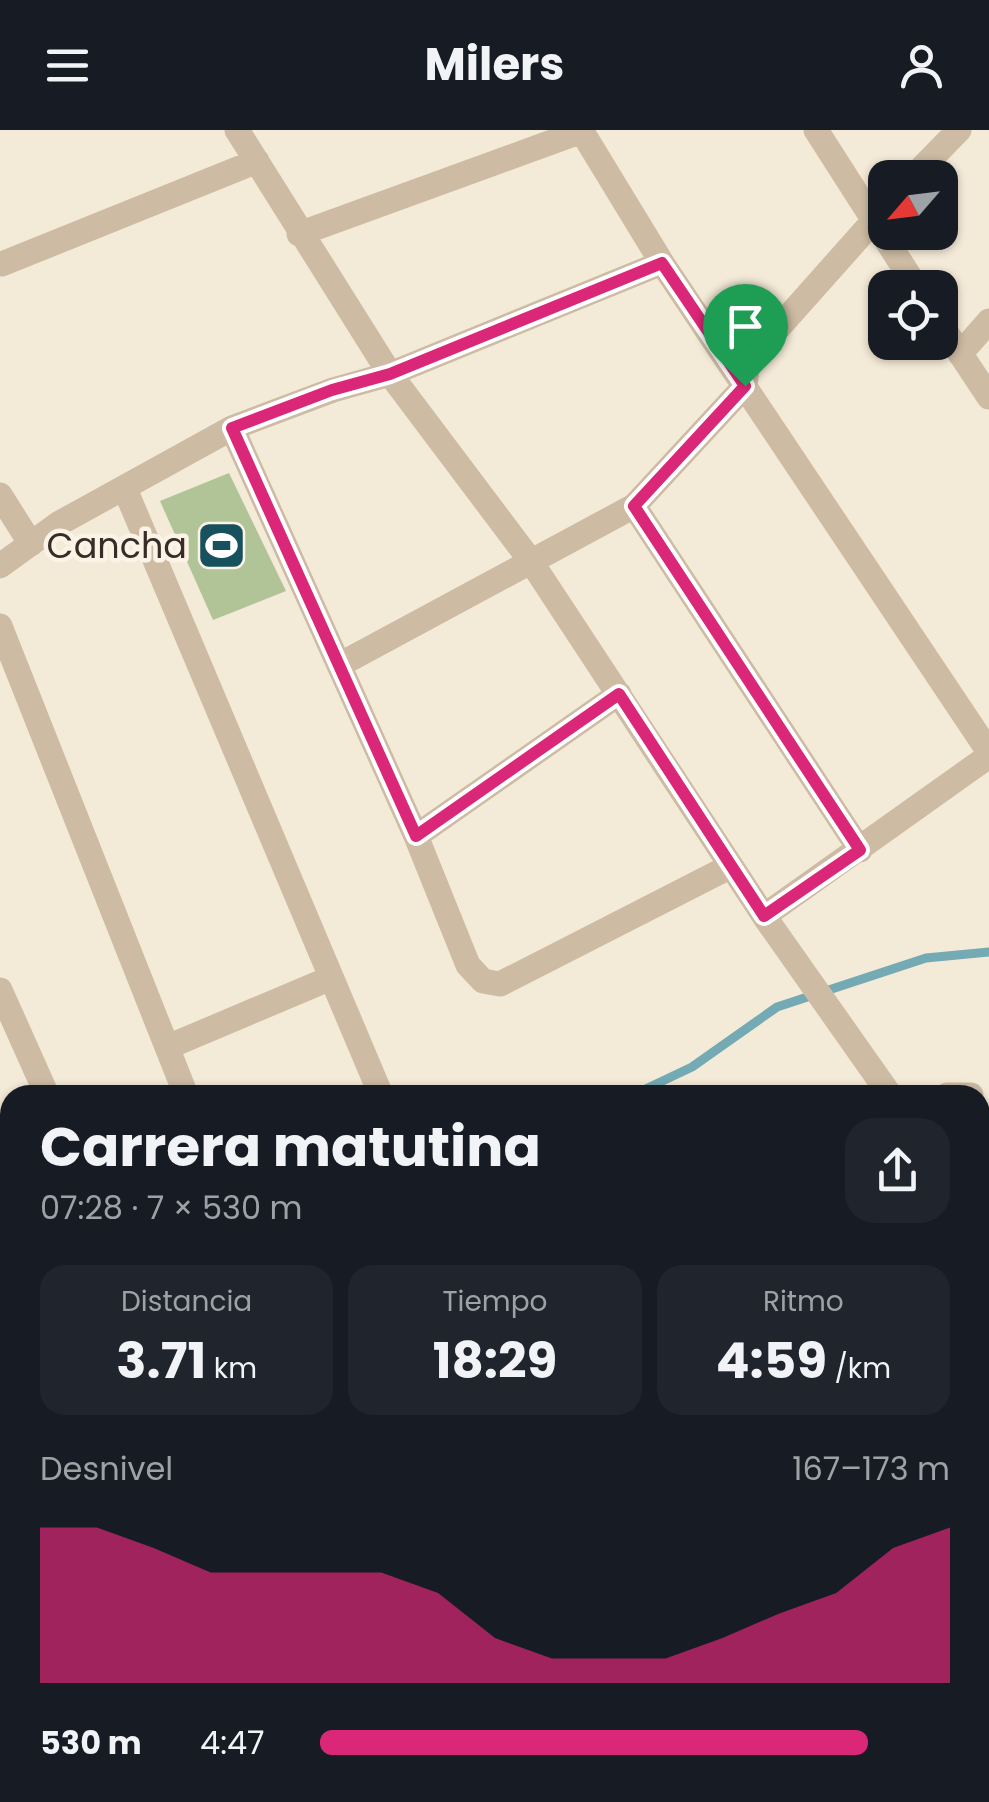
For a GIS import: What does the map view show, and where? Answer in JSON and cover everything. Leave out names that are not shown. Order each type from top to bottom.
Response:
[{"type":"street","points":[[237,130],[390,374],[530,560],[764,916],[883,1085]]},
{"type":"street","points":[[299,234],[582,130],[662,263],[989,754],[764,916]]},
{"type":"street","points":[[816,130],[868,198]]},
{"type":"street","points":[[929,160],[958,130]]},
{"type":"street","points":[[2,264],[256,161]]},
{"type":"street","points":[[341,664],[634,506],[745,386],[748,362],[868,227]]},
{"type":"street","points":[[0,566],[58,524],[232,428],[332,390],[390,374],[662,263]]},
{"type":"street","points":[[960,354],[989,321]]},
{"type":"street","points":[[958,351],[989,397]]},
{"type":"street","points":[[232,428],[341,664],[468,966],[484,981],[500,984],[731,866]]},
{"type":"street","points":[[125,488],[376,1085]]},
{"type":"street","points":[[0,495],[31,544]]},
{"type":"street","points":[[634,506],[860,850]]},
{"type":"street","points":[[0,626],[183,1085]]},
{"type":"street","points":[[416,836],[619,694]]},
{"type":"street","points":[[170,1046],[331,978]]},
{"type":"street","points":[[0,990],[43,1085]]},
{"type":"green space","name":"Cancha","points":[[229,473],[286,591],[213,620],[160,501]]},
{"type":"waterway","points":[[654,1085],[692,1067],[777,1007],[926,958],[989,952]]},
{"type":"place","name":"Cancha","points":[[222,546]]},
{"type":"route","points":[[662,263],[745,386],[634,506],[860,850],[764,916],[619,694],[416,836],[232,428],[332,390],[390,374],[662,263]]}]
